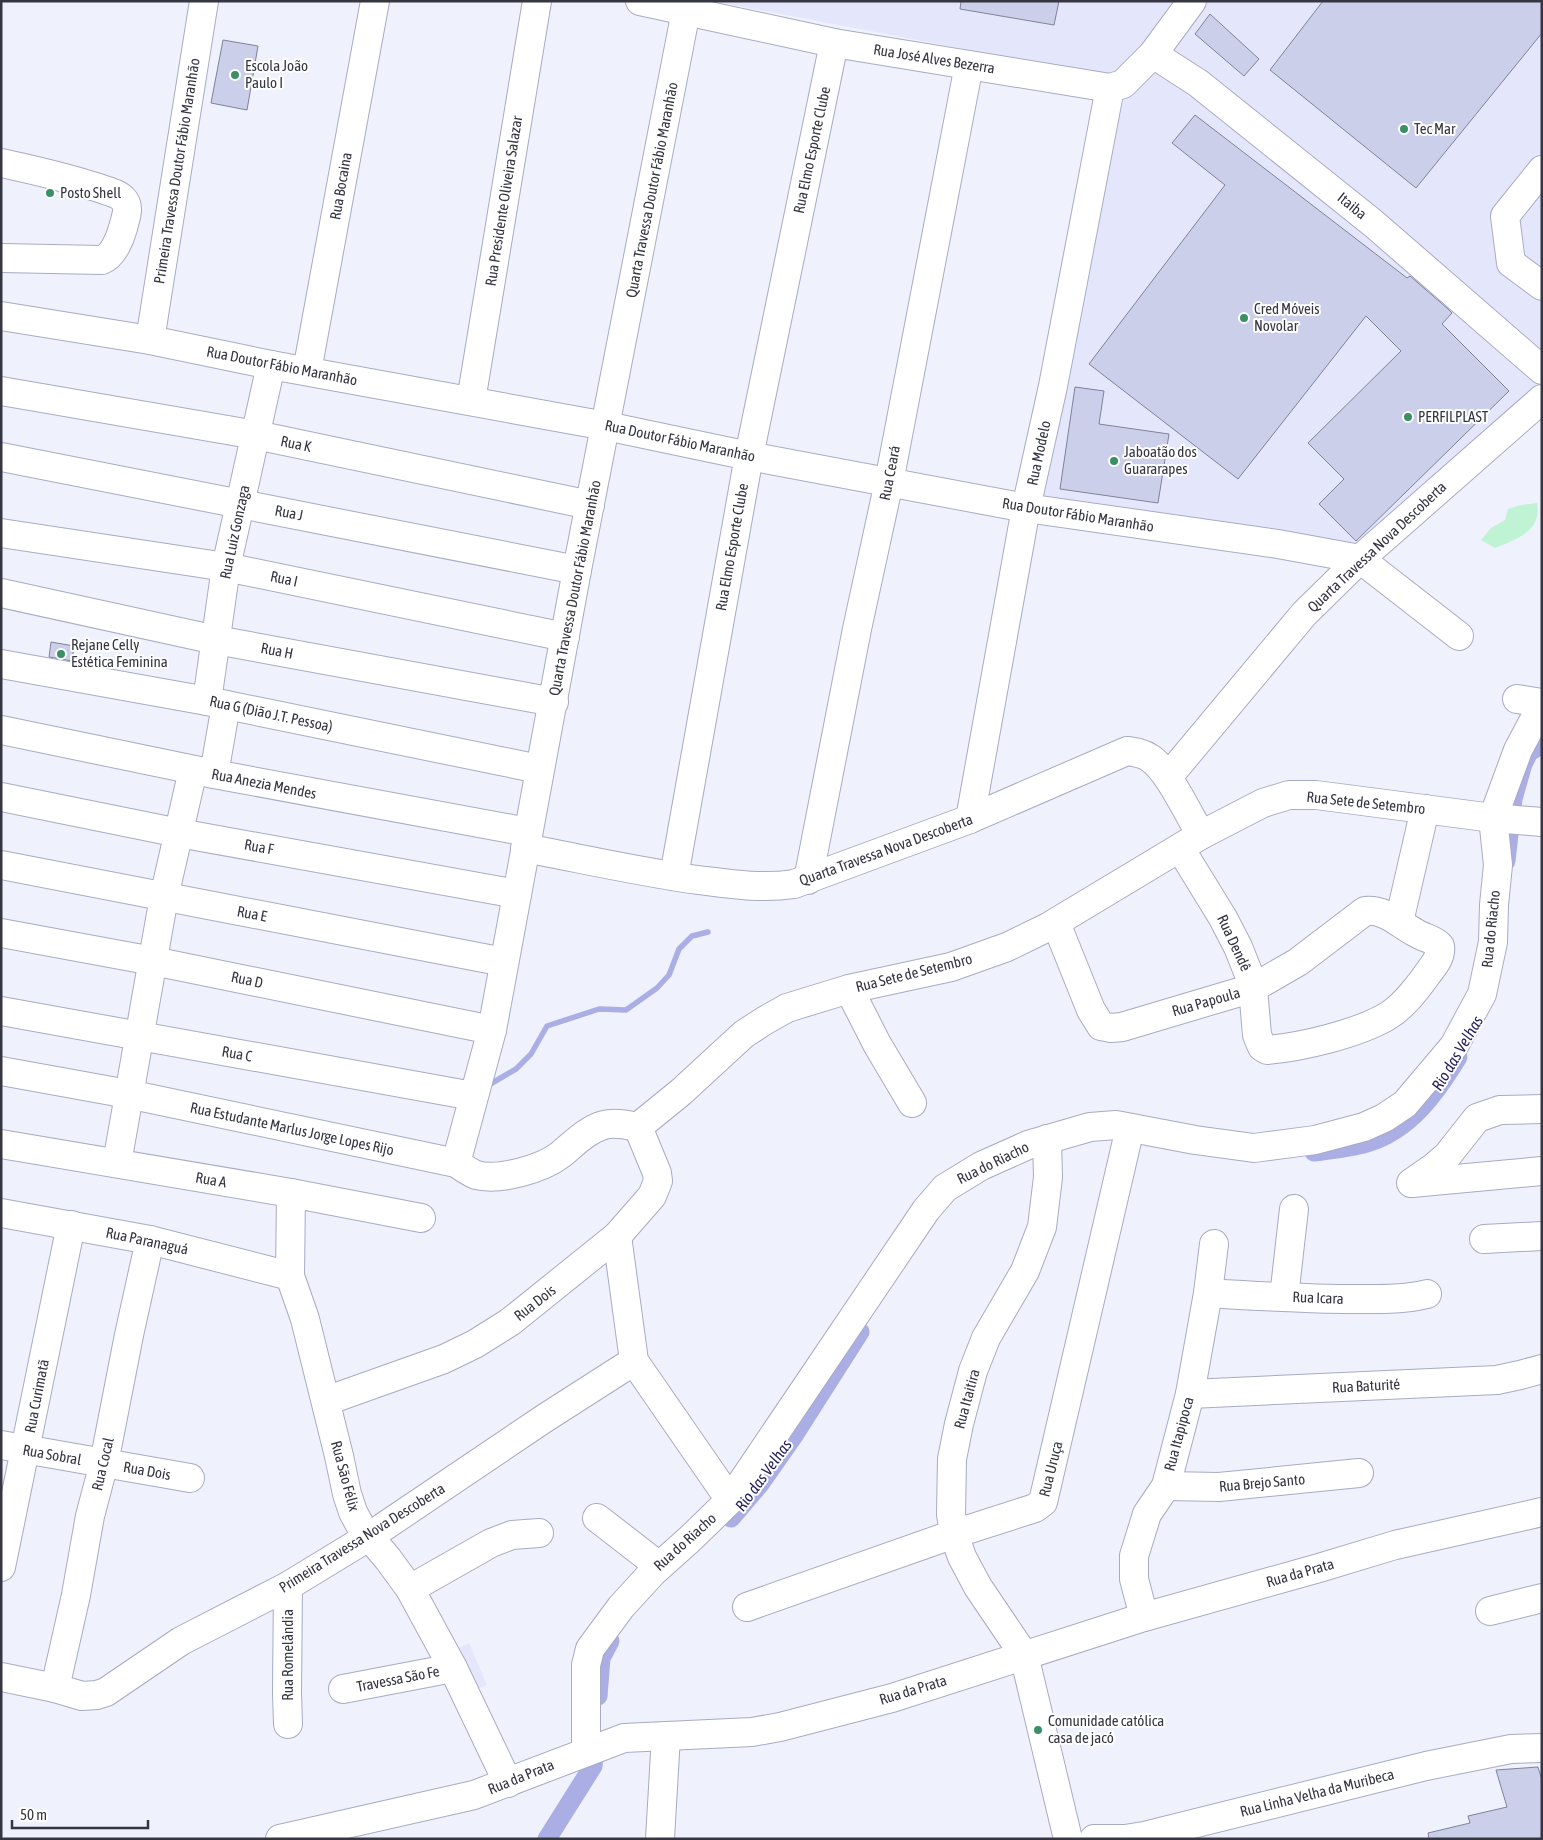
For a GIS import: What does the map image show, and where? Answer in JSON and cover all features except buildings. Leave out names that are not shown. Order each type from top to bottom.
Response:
[{"type":"street","name":"Primeira Travessa Doutor Fábio Maranhão","points":[[150,340],[204,1]]},
{"type":"street","name":"Rua Bocaina","points":[[307,371],[375,1]]},
{"type":"street","name":"Rua Presidente Oliveira Salazar","points":[[471,401],[537,1]]},
{"type":"street","name":"Rua José Alves Bezerra","points":[[640,1],[691,8],[834,43],[1110,88]]},
{"type":"street","points":[[1110,88],[1123,84],[1153,54],[1192,1]]},
{"type":"street","name":"Quarta Travessa Doutor Fábio Maranhão","points":[[456,1163],[492,1030],[577,570],[691,8]]},
{"type":"street","name":"Rua Elmo Esporte Clube","points":[[674,876],[749,456],[834,43]]},
{"type":"street","name":"Itaiba","points":[[1153,54],[1198,83],[1374,224],[1542,370]]},
{"type":"street","name":"Rua Ceará","points":[[808,880],[857,630],[889,482],[969,65]]},
{"type":"street","name":"Rua Modelo","points":[[970,819],[1026,508],[1053,386],[1110,88]]},
{"type":"street","points":[[1,163],[66,177],[110,192],[123,198],[127,206],[127,212],[113,250],[107,258],[102,260],[1,258]]},
{"type":"street","points":[[1542,170],[1505,216],[1511,263],[1542,286]]},
{"type":"street","name":"Rua Doutor Fábio Maranhão","points":[[1,316],[150,340],[272,365],[606,426],[749,456],[1026,508],[1278,544],[1360,559]]},
{"type":"street","name":"Rua Luiz Gonzaga","points":[[164,897],[179,832],[204,772],[216,703],[216,640],[226,567],[272,365]]},
{"type":"street","name":"Rua K","points":[[1,391],[256,436],[590,505]]},
{"type":"street","name":"Quarta Travessa Nova Descoberta","points":[[1168,778],[1304,614],[1360,559],[1542,400]]},
{"type":"street","name":"Rua J","points":[[1,457],[577,570]]},
{"type":"street","name":"Rua I","points":[[1,534],[226,567],[565,636]]},
{"type":"street","points":[[1360,559],[1459,636]]},
{"type":"street","name":"Rua H","points":[[1,593],[216,640],[554,702]]},
{"type":"street","name":"Rua G (Dião J.T. Pessoa)","points":[[1,664],[216,703],[540,769]]},
{"type":"street","points":[[1498,818],[1534,702]]},
{"type":"street","name":"Rua Anezia Mendes","points":[[1,730],[527,840]]},
{"type":"street","name":"Quarta Travessa Nova Descoberta","points":[[527,840],[674,876],[748,886],[775,887],[808,880],[970,819],[1128,751],[1149,757],[1168,778],[1190,842]]},
{"type":"street","name":"Rua Sete de Setembro","points":[[638,1127],[681,1092],[732,1045],[764,1021],[799,1004],[849,989],[951,966],[1006,947],[1056,922],[1190,842],[1263,803],[1289,795],[1316,795],[1536,821]]},
{"type":"street","name":"Rua F","points":[[1,797],[179,832],[517,894]]},
{"type":"street","points":[[1399,922],[1425,809]]},
{"type":"street","name":"Rua do Riacho","points":[[592,1749],[586,1665],[590,1649],[621,1607],[659,1566],[697,1533],[730,1500],[926,1210],[945,1188],[981,1166],[1028,1145],[1047,1147],[1090,1127],[1116,1125],[1195,1140],[1254,1148],[1316,1140],[1364,1127],[1384,1118],[1405,1104],[1454,1046],[1482,994],[1493,942],[1498,865],[1498,818]]},
{"type":"street","name":"Rua Dendê","points":[[1190,842],[1248,972],[1253,988],[1257,1035],[1262,1047],[1267,1050],[1314,1043],[1363,1027],[1385,1018],[1396,1010],[1417,988],[1438,961],[1441,950],[1436,942],[1417,934],[1399,922]]},
{"type":"street","name":"Rua E","points":[[1,865],[504,962]]},
{"type":"street","points":[[117,1163],[164,897]]},
{"type":"street","name":"Rua Papoula","points":[[1056,922],[1091,1010],[1101,1026],[1111,1028],[1122,1027],[1253,988],[1311,954],[1365,911],[1374,910],[1399,922]]},
{"type":"street","name":"Rua D","points":[[1,933],[153,961],[492,1030]]},
{"type":"street","points":[[849,989],[877,1044],[912,1102]]},
{"type":"street","name":"Rua C","points":[[1,1010],[473,1096]]},
{"type":"street","name":"Rua Estudante Marlus Jorge Lopes Rijo","points":[[1,1071],[128,1094],[456,1163]]},
{"type":"street","points":[[1542,1108],[1500,1110],[1477,1118],[1446,1156],[1411,1183],[1542,1171]]},
{"type":"street","points":[[456,1163],[476,1174],[489,1176],[515,1174],[548,1162],[561,1154],[578,1139],[603,1125],[622,1124],[638,1127]]},
{"type":"street","name":"Rua Dois","points":[[326,1401],[410,1372],[475,1344],[510,1322],[538,1301],[617,1236],[652,1196],[658,1181],[657,1173],[638,1127]]},
{"type":"street","name":"Rua Uruça","points":[[747,1607],[954,1534],[1035,1508],[1043,1502],[1130,1128]]},
{"type":"street","name":"Rua A","points":[[1,1144],[421,1218]]},
{"type":"street","name":"Rua Itaitira","points":[[1024,1655],[978,1587],[962,1557],[954,1534],[951,1514],[952,1459],[973,1371],[986,1338],[1025,1271],[1042,1227],[1048,1176],[1047,1147]]},
{"type":"street","name":"Rua São Félix","points":[[291,1194],[290,1276],[306,1319],[347,1494],[353,1512],[361,1527],[370,1536],[410,1590],[453,1668],[508,1783]]},
{"type":"street","points":[[1284,1297],[1294,1209]]},
{"type":"street","name":"Rua Paranaguá","points":[[1,1213],[150,1240],[290,1276]]},
{"type":"street","name":"Rua Curimatã","points":[[1,1567],[14,1448],[71,1225]]},
{"type":"street","points":[[617,1236],[634,1361],[730,1500]]},
{"type":"street","points":[[1484,1239],[1542,1236]]},
{"type":"street","name":"Rua Cocal","points":[[55,1688],[150,1240]]},
{"type":"street","name":"Rua Itapipoca","points":[[1144,1617],[1134,1579],[1134,1556],[1147,1514],[1166,1486],[1190,1394],[1208,1294],[1214,1244]]},
{"type":"street","name":"Rua Icara","points":[[1208,1294],[1384,1299],[1416,1297],[1427,1294]]},
{"type":"street","name":"Primeira Travessa Nova Descoberta","points":[[55,1688],[82,1696],[97,1696],[106,1692],[180,1641],[288,1586],[370,1536],[545,1418],[634,1361]]},
{"type":"street","name":"Rua Baturité","points":[[1190,1394],[1497,1380],[1542,1369]]},
{"type":"street","name":"Rua Sobral","points":[[14,1448],[104,1463]]},
{"type":"street","name":"Rua Dois","points":[[104,1463],[190,1478]]},
{"type":"street","name":"Rua Brejo Santo","points":[[1166,1486],[1219,1487],[1359,1473]]},
{"type":"street","name":"Rua da Prata","points":[[280,1839],[474,1795],[624,1738],[752,1732],[780,1727],[892,1698],[1144,1617],[1395,1545],[1542,1512]]},
{"type":"street","points":[[597,1518],[659,1566]]},
{"type":"street","points":[[410,1590],[491,1543],[512,1535],[540,1533]]},
{"type":"street","name":"Rua Romelândia","points":[[288,1586],[288,1724]]},
{"type":"street","points":[[1490,1612],[1542,1598]]},
{"type":"street","points":[[1024,1655],[1068,1839]]},
{"type":"street","name":"Travessa São Fe","points":[[343,1689],[453,1668]]},
{"type":"street","points":[[1,1677],[55,1688]]},
{"type":"street","points":[[660,1839],[666,1736]]},
{"type":"street","name":"Rua Linha Velha da Muribeca","points":[[1094,1839],[1144,1836],[1444,1762],[1511,1749],[1542,1748]]},
{"type":"shaded area","points":[[712,1],[1542,1],[1542,397],[1355,555],[1030,505],[1128,80]]},
{"type":"shaded area","points":[[469,1643],[487,1685],[464,1694],[448,1653]]},
{"type":"green space","points":[[1537,503],[1538,513],[1536,521],[1526,533],[1495,548],[1481,540],[1491,528],[1505,520],[1508,509]]},
{"type":"waterway","name":"Rio das Velhas","points":[[1506,861],[1513,799],[1523,764],[1529,752],[1542,745]]},
{"type":"waterway","points":[[492,1083],[516,1069],[531,1054],[547,1026],[599,1009],[626,1010],[657,988],[669,975],[679,949],[692,936],[708,932]]},
{"type":"waterway","name":"Rio das Velhas","points":[[1314,1152],[1361,1145],[1396,1129],[1409,1120],[1431,1097],[1458,1057]]},
{"type":"waterway","name":"Rio das Velhas","points":[[731,1518],[760,1484],[795,1434],[860,1332]]},
{"type":"waterway","name":"Rio das Velhas","points":[[598,1696],[601,1658],[610,1641]]},
{"type":"waterway","name":"Rio das Velhas","points":[[547,1839],[593,1766],[596,1741]]},
{"type":"place","name":"Escola João Paulo I","points":[[235,75]]},
{"type":"place","name":"Tec Mar","points":[[1404,129]]},
{"type":"place","name":"Posto Shell","points":[[50,193]]},
{"type":"place","name":"Cred Móveis Novolar","points":[[1244,318]]},
{"type":"place","name":"PERFILPLAST","points":[[1408,417]]},
{"type":"place","name":"Jaboatão dos Guararapes","points":[[1114,461]]},
{"type":"place","name":"Rejane Celly Estética Feminina","points":[[61,654]]},
{"type":"place","name":"Comunidade católica casa de jacó","points":[[1038,1730]]}]
